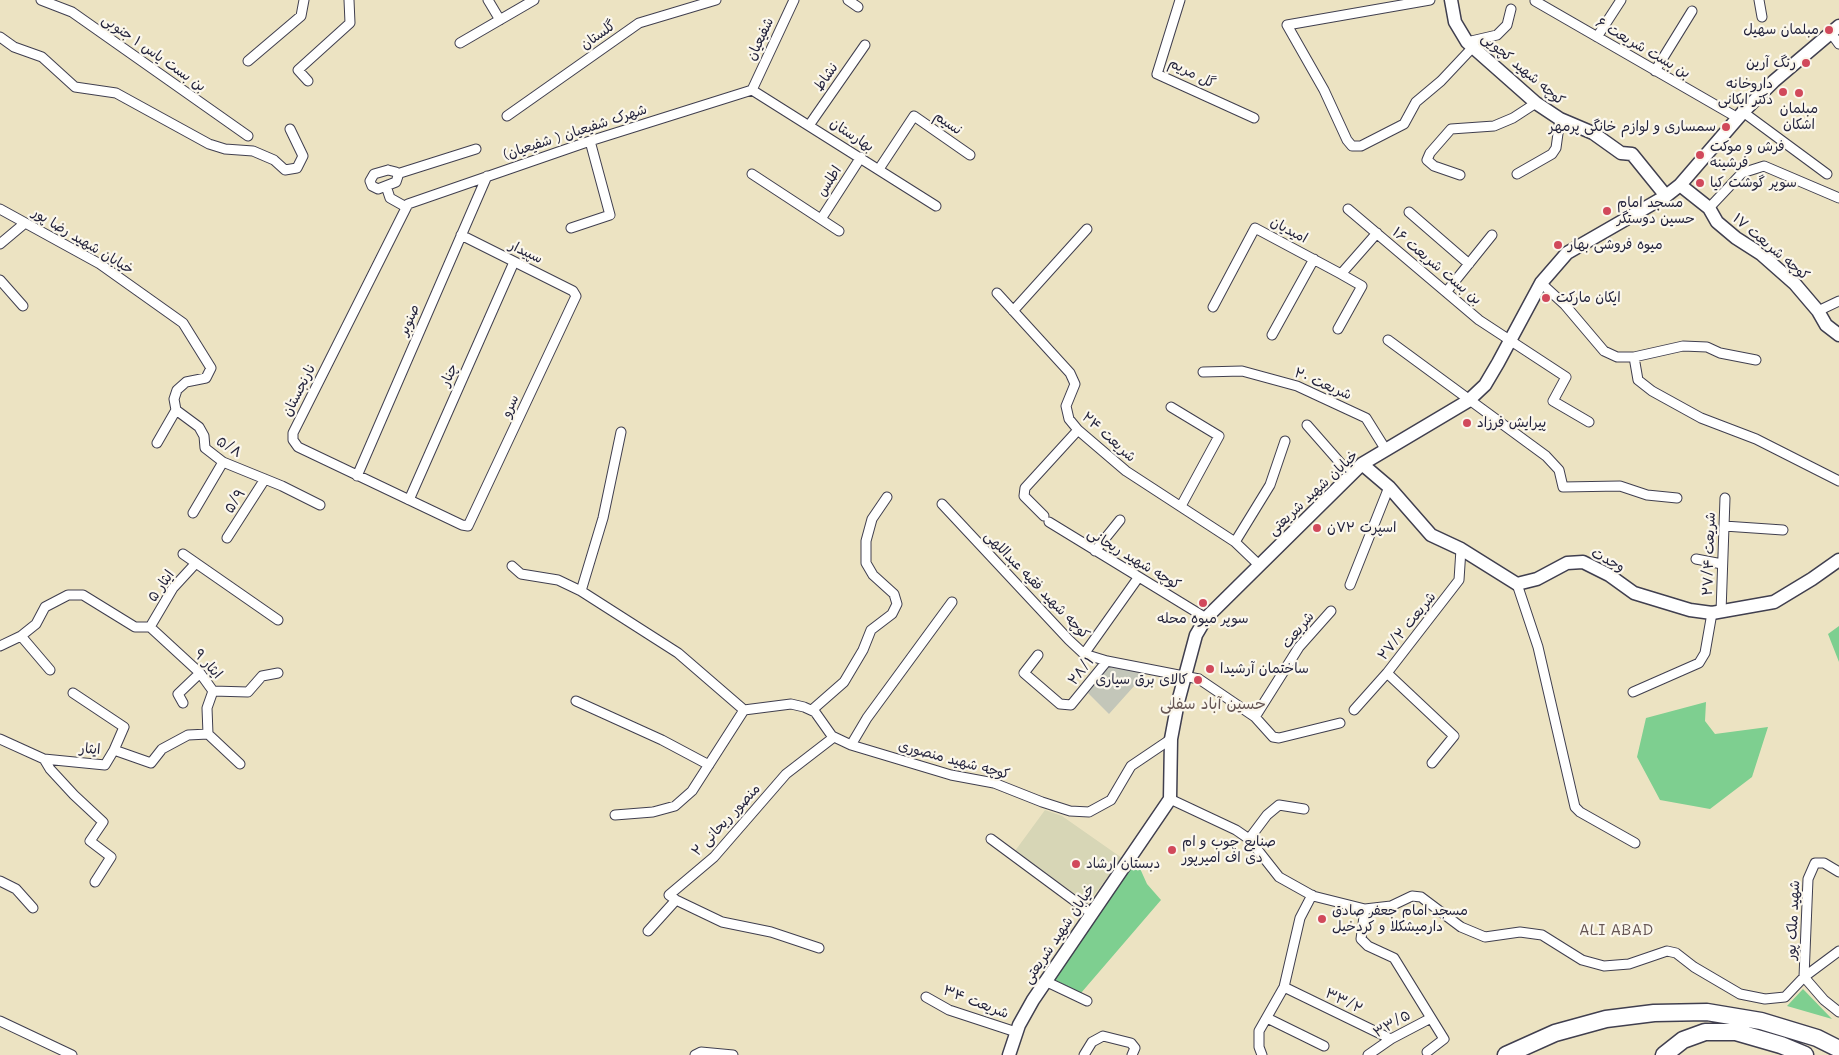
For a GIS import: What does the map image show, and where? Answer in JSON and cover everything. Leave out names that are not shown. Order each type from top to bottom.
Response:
[{"type":"highway","points":[[1506,1055],[1554,1033],[1606,1019],[1654,1013],[1707,1012],[1761,1021],[1817,1038],[1839,1049]]},
{"type":"highway","points":[[1664,1055],[1683,1040],[1705,1032],[1736,1032],[1781,1045],[1805,1055]]},
{"type":"street","name":"بن بست یاس ۱ جنوبی","points":[[41,0],[72,12],[248,136]]},
{"type":"street","points":[[248,61],[301,16],[304,0]]},
{"type":"street","points":[[308,81],[298,70],[350,23],[350,0]]},
{"type":"street","points":[[488,0],[500,20]]},
{"type":"street","points":[[460,43],[534,0]]},
{"type":"street","name":"گلستان","points":[[507,116],[639,23],[716,0]]},
{"type":"street","name":"شفیعیان","points":[[752,90],[794,0]]},
{"type":"street","points":[[848,0],[858,7]]},
{"type":"street","name":"گل مریم","points":[[1180,0],[1157,74],[1254,118]]},
{"type":"street","points":[[1430,0],[1287,25],[1324,90],[1346,140],[1352,146],[1361,146],[1404,124],[1416,102],[1441,80],[1470,45],[1497,35],[1507,25],[1511,9]]},
{"type":"street","name":"کوچه شهید کچویی","points":[[1451,0],[1455,22],[1470,45],[1536,103],[1560,119],[1592,133],[1621,153],[1632,154],[1666,196]]},
{"type":"street","points":[[1597,37],[1621,0]]},
{"type":"street","points":[[1759,0],[1762,17]]},
{"type":"street","name":"بن بست شریعت ۶","points":[[1535,2],[1655,71],[1740,115],[1827,174]]},
{"type":"street","points":[[1655,71],[1692,11]]},
{"type":"street","points":[[1835,30],[1839,44]]},
{"type":"street","name":"خیابان شهید شریعتی","points":[[1009,1055],[1016,1032],[1045,981],[1170,799],[1171,739],[1184,675],[1196,635],[1206,618],[1362,464],[1468,401],[1485,385],[1541,283],[1567,253],[1666,196],[1680,185],[1740,115],[1774,81],[1835,30]]},
{"type":"street","points":[[0,37],[14,47],[42,57],[75,87],[116,93],[209,144],[225,149],[253,151],[274,160],[285,170],[298,168],[303,156],[290,129]]},
{"type":"street","name":"نشاط","points":[[810,124],[865,45]]},
{"type":"street","name":"بهارستان","points":[[752,90],[810,124],[936,206]]},
{"type":"street","name":"شهرک شفیعیان ( شفیعیان)","points":[[407,206],[590,141],[752,90]]},
{"type":"street","points":[[1460,175],[1434,166],[1427,160],[1430,153],[1451,130],[1494,126],[1513,118],[1536,103]]},
{"type":"street","name":"نسیم","points":[[879,169],[914,116],[970,155]]},
{"type":"street","points":[[1517,174],[1552,154],[1556,148],[1560,119]]},
{"type":"street","points":[[571,228],[610,215],[590,141]]},
{"type":"street","points":[[397,174],[476,149]]},
{"type":"street","name":"اطلس","points":[[821,219],[861,157]]},
{"type":"street","points":[[1709,208],[1742,173],[1764,166],[1839,198]]},
{"type":"street","points":[[388,170],[393,170],[397,174],[396,182],[375,188],[372,186],[371,177],[388,170]]},
{"type":"street","points":[[752,174],[839,231]]},
{"type":"street","name":"صنوبر","points":[[357,476],[487,176]]},
{"type":"street","name":"کوچه شریعت ۱۷","points":[[1680,185],[1709,208],[1717,222],[1795,284],[1818,310],[1826,326],[1839,335]]},
{"type":"street","points":[[386,186],[390,198],[407,206]]},
{"type":"street","name":"نارنجستان","points":[[407,206],[292,433],[293,440],[298,447],[357,476],[468,526]]},
{"type":"street","name":"خیابان شهید رضا پور","points":[[0,208],[100,264],[183,323],[211,368],[206,378],[186,382],[177,390],[174,399],[176,410]]},
{"type":"street","name":"بن بست شریعت ۱۶","points":[[1348,209],[1479,320],[1566,378],[1553,401],[1589,422]]},
{"type":"street","points":[[1409,212],[1469,264]]},
{"type":"street","points":[[0,244],[25,223]]},
{"type":"street","name":"امیدیان","points":[[1213,307],[1255,228],[1362,286],[1338,330]]},
{"type":"street","points":[[1012,311],[1086,230]]},
{"type":"street","points":[[1341,274],[1377,233]]},
{"type":"street","name":"سپیدار","points":[[461,235],[573,291],[576,296]]},
{"type":"street","points":[[1447,291],[1492,236]]},
{"type":"street","points":[[1272,335],[1314,259]]},
{"type":"street","name":"چنار","points":[[410,500],[514,262]]},
{"type":"street","points":[[0,280],[23,306]]},
{"type":"street","points":[[1541,283],[1565,305],[1604,351],[1617,357],[1634,358],[1683,346],[1707,347],[1720,353],[1756,360]]},
{"type":"street","name":"شریعت ۲۴","points":[[996,293],[1070,373],[1074,384],[1066,406],[1070,419],[1078,430],[1126,471],[1235,542],[1259,565]]},
{"type":"street","name":"سرو","points":[[468,526],[576,296]]},
{"type":"street","points":[[1818,310],[1839,301]]},
{"type":"street","points":[[1388,340],[1468,401],[1496,418],[1546,456],[1559,470],[1563,487],[1620,486],[1647,496],[1677,498]]},
{"type":"street","points":[[1634,358],[1638,380],[1652,391],[1701,418],[1756,439],[1839,481]]},
{"type":"street","name":"شریعت ۲۰","points":[[1203,372],[1242,372],[1297,386],[1366,418],[1386,450]]},
{"type":"street","points":[[1171,407],[1219,436],[1181,506]]},
{"type":"street","points":[[157,444],[176,410]]},
{"type":"street","name":"۵/۸","points":[[176,410],[200,427],[204,436],[205,448],[223,462],[320,505]]},
{"type":"street","points":[[1307,425],[1350,474]]},
{"type":"street","name":"کوچه شهید ریحانی","points":[[1078,430],[1025,488],[1024,496],[1046,519],[1138,578],[1206,618]]},
{"type":"street","points":[[581,591],[603,518],[621,432]]},
{"type":"street","points":[[1235,542],[1270,485],[1285,441]]},
{"type":"street","points":[[192,513],[223,462]]},
{"type":"street","points":[[1362,464],[1389,487],[1431,535],[1461,549],[1517,584],[1538,647],[1575,807],[1580,812],[1635,843]]},
{"type":"street","name":"۵/۹","points":[[228,538],[265,479]]},
{"type":"street","points":[[1350,585],[1389,487]]},
{"type":"street","points":[[512,566],[521,574],[558,580],[581,591],[678,654],[744,710],[791,704],[812,710],[844,682],[863,650],[871,630],[892,614],[897,604],[894,594],[874,575],[866,563],[866,541],[872,519],[887,497]]},
{"type":"street","name":"شریعت ۲۷/۴","points":[[1633,692],[1699,663],[1705,653],[1716,612],[1722,564],[1725,498]]},
{"type":"street","name":"کوچه شهید فقیه عبداللهی","points":[[942,504],[1084,654],[1107,661],[1199,679],[1254,717],[1273,737],[1279,738],[1340,723]]},
{"type":"street","points":[[1095,551],[1120,520]]},
{"type":"street","points":[[1724,526],[1782,530]]},
{"type":"street","name":"شریعت ۲۷/۲","points":[[1354,710],[1386,673],[1459,580],[1461,549]]},
{"type":"street","points":[[183,554],[278,620]]},
{"type":"street","points":[[1696,559],[1722,564]]},
{"type":"street","name":"وحدت","points":[[1517,584],[1537,579],[1567,563],[1583,562],[1609,575],[1634,593],[1690,610],[1716,612],[1774,602],[1839,560]]},
{"type":"street","name":"ایثار ۵","points":[[150,627],[173,588],[196,563]]},
{"type":"street","points":[[1084,654],[1138,578]]},
{"type":"street","points":[[0,646],[22,636],[36,624],[45,608],[68,596],[83,594],[135,627],[150,627]]},
{"type":"street","points":[[851,745],[867,718],[952,602]]},
{"type":"street","name":"شریعت","points":[[1254,717],[1299,647],[1331,611]]},
{"type":"street","name":"ایثار ۹","points":[[150,627],[200,672],[214,691],[248,692],[262,676],[278,673]]},
{"type":"street","points":[[22,636],[50,670]]},
{"type":"street","name":"۲۸/۱","points":[[1038,655],[1024,673],[1060,704],[1072,705],[1107,661]]},
{"type":"street","points":[[184,703],[178,694],[200,672]]},
{"type":"street","points":[[1386,673],[1454,736],[1432,763]]},
{"type":"street","points":[[214,691],[207,708],[208,734],[240,764]]},
{"type":"street","points":[[73,693],[124,727],[114,750]]},
{"type":"street","points":[[576,701],[662,740],[709,765]]},
{"type":"street","points":[[615,814],[653,812],[675,806],[692,791],[744,710]]},
{"type":"street","name":"کوچه شهید منصوری","points":[[812,710],[834,737],[851,745],[950,775],[994,782],[1042,802],[1070,811],[1089,812],[1111,800],[1131,766],[1171,739]]},
{"type":"street","name":"ایثار","points":[[0,739],[44,759],[105,765],[114,750],[151,763],[162,749],[188,735],[208,734]]},
{"type":"street","name":"منصور ریحانی ۲","points":[[676,900],[669,895],[714,857],[786,774],[834,737]]},
{"type":"street","points":[[44,759],[50,769],[74,795],[103,822],[90,841],[111,857],[95,882]]},
{"type":"street","points":[[1170,799],[1236,830],[1249,839],[1279,877],[1312,896],[1366,909],[1391,906],[1412,896],[1421,897],[1461,927],[1485,937],[1520,932],[1542,935],[1582,960],[1604,966],[1629,964],[1667,951],[1676,953],[1694,968],[1740,994],[1765,999],[1784,997],[1804,977],[1839,951]]},
{"type":"street","points":[[1249,839],[1268,815],[1279,805],[1304,809]]},
{"type":"street","points":[[991,839],[1091,912]]},
{"type":"street","name":"شهید ملک پور","points":[[1804,977],[1808,879],[1815,863],[1824,862],[1839,872]]},
{"type":"street","points":[[0,881],[16,888],[34,908]]},
{"type":"street","points":[[1262,1055],[1259,1047],[1259,1031],[1284,987],[1300,918],[1312,896]]},
{"type":"street","points":[[648,931],[676,900],[722,922],[771,932],[819,948]]},
{"type":"street","points":[[1366,909],[1361,939],[1368,946],[1394,958],[1444,1039],[1427,1052]]},
{"type":"street","points":[[1804,977],[1824,1000],[1839,1012]]},
{"type":"street","points":[[1045,981],[1087,1001]]},
{"type":"street","name":"۳۳/۲","points":[[1284,987],[1391,1039]]},
{"type":"street","name":"شریعت ۳۴","points":[[926,997],[949,1010],[1016,1032]]},
{"type":"street","points":[[1267,1018],[1324,1046]]},
{"type":"street","name":"۳۳/۵","points":[[1368,1055],[1391,1039],[1431,1018]]},
{"type":"street","points":[[0,1021],[72,1055]]},
{"type":"street","points":[[1084,1055],[1092,1042],[1103,1036],[1131,1043],[1135,1048],[1132,1055]]},
{"type":"street","points":[[695,1055],[700,1052],[733,1055]]},
{"type":"shaded area","points":[[1109,665],[1127,668],[1144,675],[1109,714],[1088,693]]},
{"type":"shaded area","points":[[1045,810],[1062,816],[1122,858],[1088,903],[1015,851]]},
{"type":"green space","points":[[1839,626],[1839,662],[1828,634]]},
{"type":"green space","points":[[1706,702],[1705,721],[1715,734],[1768,727],[1752,777],[1710,809],[1660,800],[1637,757],[1646,718]]},
{"type":"green space","points":[[1131,864],[1138,864],[1147,884],[1161,900],[1081,993],[1051,978]]},
{"type":"green space","points":[[1803,989],[1832,1019],[1787,1006]]},
{"type":"place","name":"مبلمان سهیل","points":[[1829,30]]},
{"type":"place","name":"رنگ آرین","points":[[1806,63]]},
{"type":"place","name":"داروخانه دکتر ایکانی","points":[[1783,92]]},
{"type":"place","name":"مبلمان اشکان","points":[[1799,93]]},
{"type":"place","name":"سمساری و لوازم خانگی پرمهر","points":[[1726,127]]},
{"type":"place","name":"فرش و موکت فرشینه","points":[[1700,155]]},
{"type":"place","name":"سوپر گوشت کیا","points":[[1700,183]]},
{"type":"place","name":"مسجد امام حسین دوستگر","points":[[1607,211]]},
{"type":"place","name":"میوه فروشی بهار","points":[[1558,245]]},
{"type":"place","name":"ایکان مارکت","points":[[1546,298]]},
{"type":"place","name":"پیرایش فرزاد","points":[[1467,423]]},
{"type":"place","name":"اسپرت ۷۲ن","points":[[1317,528]]},
{"type":"place","name":"سوپر میوه محله","points":[[1203,603]]},
{"type":"place","name":"ساختمان آرشیدا","points":[[1210,669]]},
{"type":"place","name":"کالای برق سیاری","points":[[1198,680]]},
{"type":"place","name":"صنایع چوب و ام دی اف امیرپور","points":[[1172,850]]},
{"type":"place","name":"دبستان ارشاد","points":[[1076,864]]},
{"type":"place","name":"مسجد امام جعفر صادق دارمیشکلا و کردخیل","points":[[1322,919]]},
{"type":"district","name":"حسین آباد سفلی","points":[[1213,704]]},
{"type":"district","name":"ALI ABAD","points":[[1616,930]]}]
